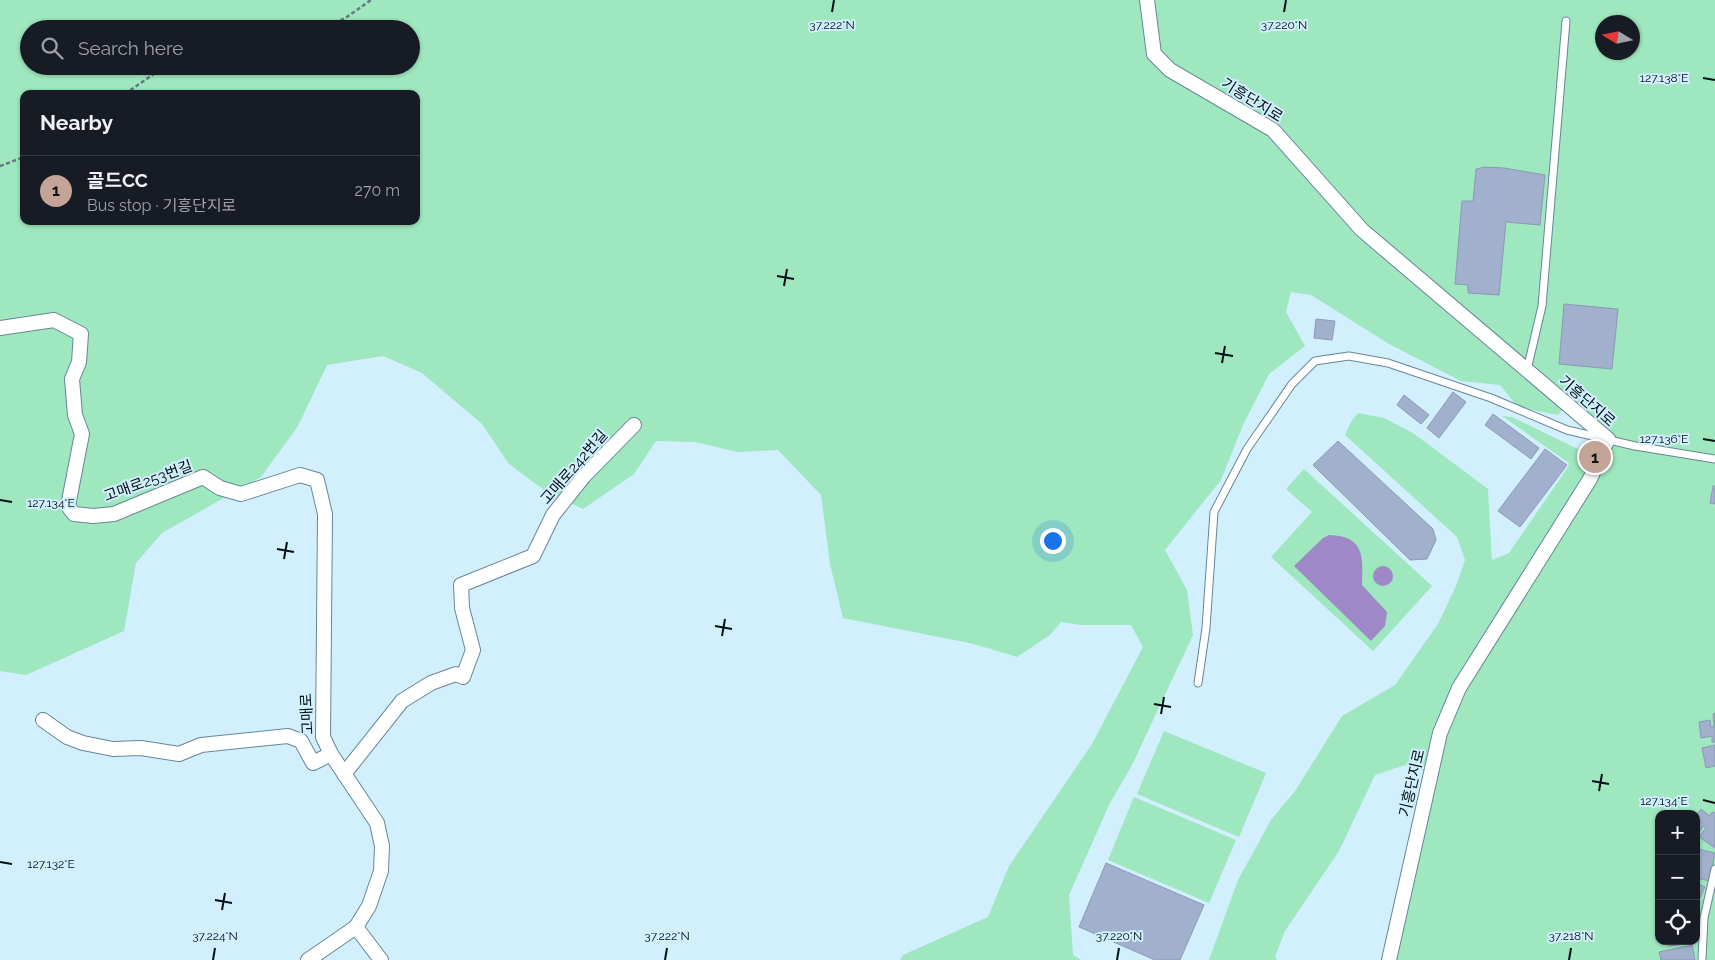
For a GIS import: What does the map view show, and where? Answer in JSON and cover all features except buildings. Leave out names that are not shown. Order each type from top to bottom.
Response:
[{"type":"street","name":"기흥단지로","points":[[1147,0],[1154,54],[1170,70],[1273,130],[1362,230],[1608,439],[1590,479],[1459,688],[1440,733],[1389,960]]},
{"type":"street","name":"고매로253번길","points":[[0,328],[54,320],[82,334],[79,362],[72,379],[75,414],[82,434],[68,506],[74,514],[93,516],[114,514],[203,477],[220,488],[241,494],[300,475],[317,480]]},
{"type":"street","name":"고매로242번길","points":[[344,774],[402,701],[431,683],[456,674],[463,677],[472,650],[462,608],[461,585],[533,556],[552,514],[584,476],[634,425]]},
{"type":"street","name":"고매로","points":[[308,960],[356,927],[369,906],[381,871],[382,846],[377,823],[331,754],[323,737],[325,514],[317,480]]},
{"type":"street","points":[[42,720],[67,737],[83,743],[113,749],[141,748],[179,754],[201,745],[288,736],[301,741],[313,763],[331,754]]},
{"type":"street","points":[[356,927],[381,960]]},
{"type":"lane","points":[[1527,370],[1542,306],[1566,21]]},
{"type":"lane","points":[[1198,683],[1207,610],[1214,512],[1247,449],[1292,384],[1315,362],[1349,356],[1388,363],[1491,398],[1567,430],[1635,446],[1715,459]]},
{"type":"lane","points":[[1702,958],[1704,918],[1715,869]]},
{"type":"path","points":[[340,20],[371,0]]},
{"type":"path","points":[[130,90],[153,75]]},
{"type":"path","points":[[0,166],[20,159]]},
{"type":"green space","points":[[0,0],[1715,0],[1715,960],[1389,960],[1431,773],[1405,765],[1375,775],[1339,851],[1285,931],[1275,957],[1277,960],[1209,960],[1238,880],[1271,820],[1295,791],[1342,716],[1395,685],[1438,624],[1456,586],[1465,560],[1457,537],[1345,435],[1352,420],[1358,413],[1384,418],[1413,433],[1488,489],[1492,560],[1509,553],[1569,463],[1502,416],[1512,417],[1584,452],[1590,461],[1590,477],[1608,439],[1567,404],[1558,415],[1518,407],[1500,385],[1461,381],[1389,344],[1311,295],[1291,292],[1286,312],[1305,346],[1269,374],[1243,425],[1221,480],[1165,550],[1187,590],[1193,635],[1132,765],[1109,805],[1069,895],[1073,955],[1081,960],[900,960],[903,955],[988,917],[1009,866],[1092,744],[1143,647],[1131,625],[1081,625],[1061,622],[1050,635],[1017,657],[974,644],[843,618],[830,564],[821,495],[778,450],[738,452],[695,442],[656,441],[634,474],[583,509],[544,490],[509,464],[482,424],[422,373],[383,356],[327,365],[298,426],[261,477],[162,533],[136,563],[124,631],[26,675],[0,671]]},
{"type":"green space","points":[[1304,469],[1432,586],[1373,651],[1271,557],[1312,512],[1286,489]]},
{"type":"green space","points":[[1164,731],[1266,773],[1239,837],[1137,794]]},
{"type":"green space","points":[[1134,797],[1236,840],[1209,903],[1108,860]]},
{"type":"shaded area","points":[[1329,535],[1341,536],[1356,544],[1361,557],[1362,585],[1387,612],[1385,626],[1371,641],[1294,566],[1323,538]]},
{"type":"shaded area","points":[[1383,566],[1390,569],[1393,576],[1390,583],[1383,586],[1376,583],[1373,576],[1376,569]]},
{"type":"place","name":"골드CC","points":[[1595,457]]}]
